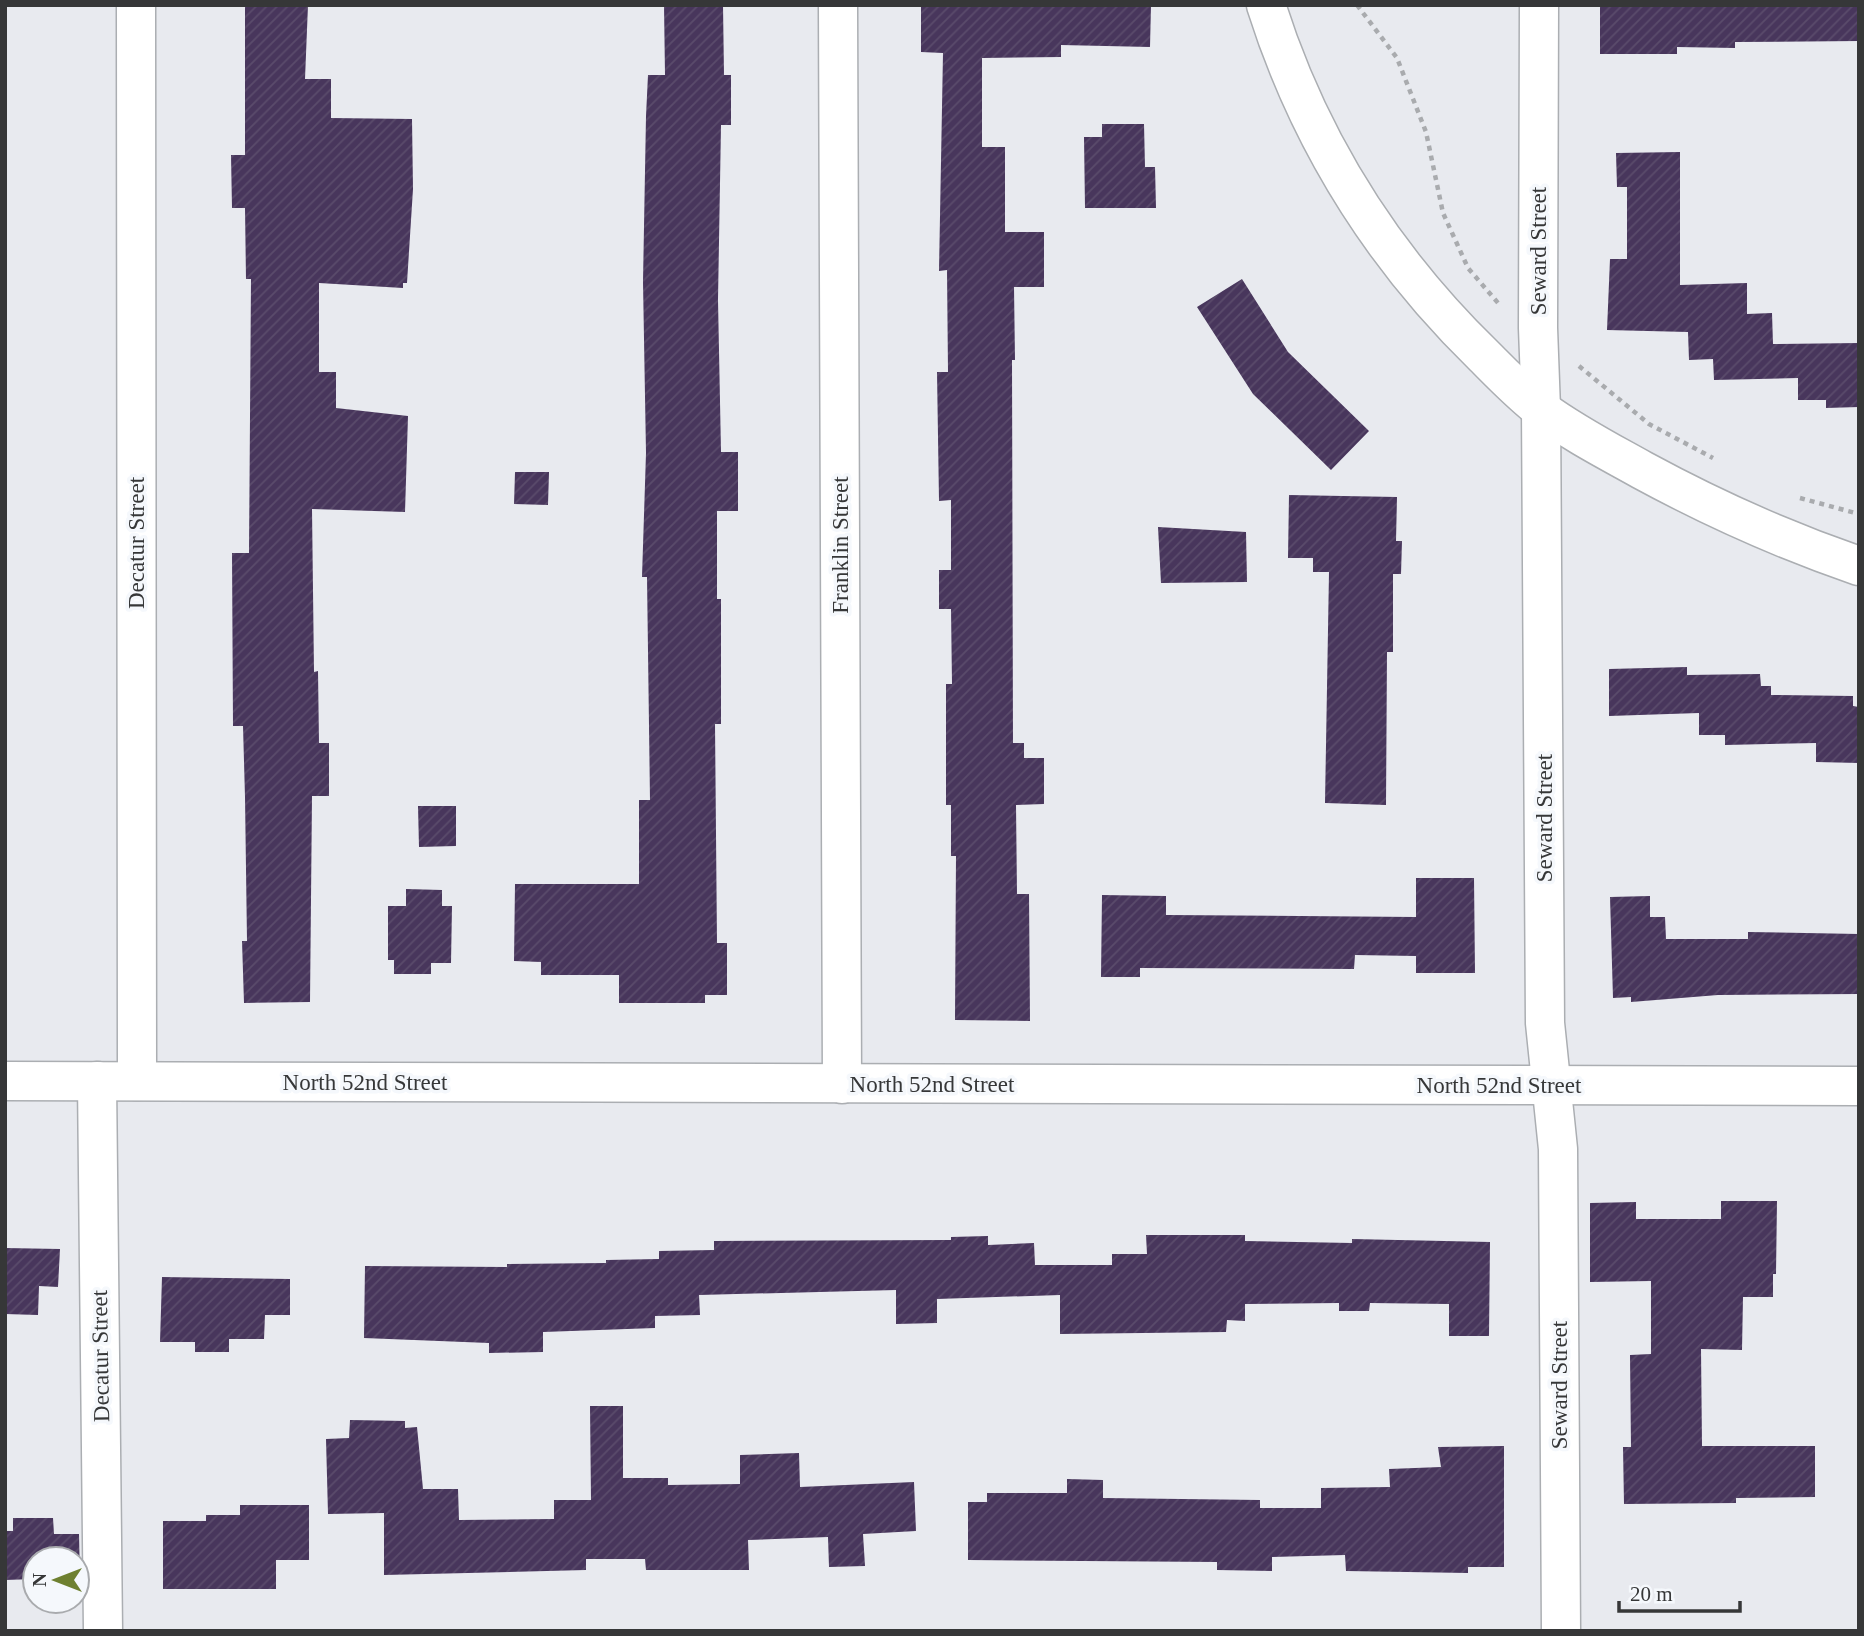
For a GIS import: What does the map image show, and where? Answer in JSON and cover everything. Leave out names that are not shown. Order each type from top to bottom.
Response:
[{"type":"street","name":"Decatur Street","points":[[136,5],[137,1081]]},
{"type":"street","name":"Franklin Street","points":[[838,5],[842,1084]]},
{"type":"street","points":[[1266,5],[1307,110],[1341,176],[1391,254],[1441,316],[1541,409],[1586,440],[1694,498],[1792,542],[1859,566]]},
{"type":"street","name":"Seward Street","points":[[1539,5],[1545,1023],[1558,1149],[1561,1631]]},
{"type":"street","name":"North 52nd Street","points":[[5,1081],[1859,1086]]},
{"type":"street","name":"Decatur Street","points":[[97,1081],[103,1631]]},
{"type":"path","points":[[1357,5],[1397,58],[1426,132],[1443,213],[1468,268],[1505,311],[1574,362],[1649,424],[1719,461]]},
{"type":"path","points":[[1789,495],[1859,514]]},
{"type":"building","points":[[245,5],[308,5],[305,79],[331,79],[331,118],[412,119],[413,189],[407,283],[403,283],[403,288],[319,283],[319,372],[336,372],[336,408],[408,416],[405,512],[312,509],[314,672],[318,671],[319,743],[329,743],[329,796],[312,796],[310,1002],[244,1003],[242,941],[247,941],[245,797],[243,726],[233,726],[232,553],[249,553],[251,279],[246,279],[245,208],[232,208],[231,155],[245,155]]},
{"type":"building","points":[[664,5],[723,5],[724,75],[731,75],[731,125],[721,125],[718,300],[721,452],[738,452],[738,511],[717,511],[717,599],[721,599],[721,724],[715,724],[717,943],[727,943],[727,995],[705,995],[705,1003],[619,1003],[619,975],[541,975],[541,962],[514,961],[515,884],[639,884],[639,800],[650,800],[647,577],[642,577],[646,453],[643,282],[646,116],[648,75],[665,75]]},
{"type":"building","points":[[921,5],[1151,5],[1150,47],[1061,45],[1061,57],[982,58],[982,147],[1005,147],[1005,232],[1044,232],[1044,287],[1014,287],[1015,360],[1012,360],[1013,743],[1024,743],[1024,758],[1044,758],[1044,804],[1016,805],[1017,894],[1029,894],[1030,1021],[955,1020],[956,856],[951,856],[951,805],[946,805],[946,684],[952,684],[951,609],[939,609],[939,570],[951,570],[951,500],[939,501],[937,372],[948,372],[947,270],[939,271],[943,53],[921,52]]},
{"type":"building","points":[[1600,5],[1859,5],[1859,41],[1735,42],[1735,48],[1677,47],[1677,54],[1600,54]]},
{"type":"building","points":[[1102,124],[1144,124],[1145,167],[1155,167],[1156,208],[1085,208],[1084,137],[1102,137]]},
{"type":"building","points":[[1680,152],[1680,285],[1747,283],[1747,314],[1772,313],[1773,344],[1859,343],[1859,407],[1826,408],[1826,400],[1798,400],[1798,378],[1714,380],[1713,359],[1689,360],[1688,332],[1607,330],[1610,259],[1627,259],[1627,187],[1617,187],[1616,153]]},
{"type":"building","points":[[1242,279],[1288,352],[1369,431],[1331,470],[1253,394],[1197,307]]},
{"type":"building","points":[[515,472],[549,472],[548,505],[514,504]]},
{"type":"building","points":[[1289,495],[1397,497],[1396,541],[1402,541],[1401,574],[1393,574],[1393,652],[1387,652],[1386,805],[1325,803],[1329,572],[1313,572],[1313,558],[1288,558]]},
{"type":"building","points":[[1158,527],[1246,532],[1247,582],[1161,583]]},
{"type":"building","points":[[1687,667],[1687,675],[1760,674],[1761,686],[1771,686],[1771,695],[1853,696],[1853,706],[1859,707],[1859,763],[1816,762],[1816,743],[1725,745],[1725,735],[1699,735],[1699,713],[1609,716],[1609,669]]},
{"type":"building","points":[[418,806],[456,806],[456,846],[419,847]]},
{"type":"building","points":[[1416,878],[1474,878],[1475,973],[1416,973],[1416,956],[1355,955],[1354,969],[1140,968],[1140,977],[1101,977],[1102,895],[1166,896],[1166,915],[1416,917]]},
{"type":"building","points":[[406,889],[442,890],[442,906],[452,906],[451,963],[431,963],[431,974],[394,974],[394,960],[388,960],[388,906],[406,906]]},
{"type":"building","points":[[1650,896],[1650,917],[1665,917],[1666,939],[1748,939],[1748,932],[1859,934],[1859,994],[1718,995],[1631,1002],[1631,997],[1613,998],[1610,897]]},
{"type":"building","points":[[1721,1201],[1777,1201],[1776,1274],[1773,1274],[1773,1297],[1743,1297],[1742,1350],[1701,1349],[1702,1446],[1815,1446],[1815,1497],[1736,1498],[1736,1503],[1624,1504],[1623,1447],[1631,1447],[1630,1355],[1651,1354],[1651,1281],[1590,1282],[1590,1203],[1636,1202],[1636,1219],[1721,1219]]},
{"type":"building","points":[[1146,1235],[1245,1235],[1245,1241],[1352,1243],[1352,1239],[1490,1242],[1489,1336],[1449,1336],[1449,1304],[1370,1303],[1369,1311],[1339,1311],[1339,1303],[1245,1304],[1245,1321],[1227,1320],[1226,1332],[1060,1334],[1060,1295],[937,1299],[937,1323],[896,1324],[896,1290],[699,1295],[700,1315],[655,1316],[655,1328],[543,1332],[543,1352],[489,1353],[489,1343],[364,1338],[365,1266],[507,1267],[507,1264],[606,1263],[606,1260],[659,1259],[659,1251],[714,1250],[714,1241],[951,1240],[951,1237],[988,1236],[988,1245],[1034,1243],[1035,1265],[1112,1265],[1112,1254],[1147,1254]]},
{"type":"building","points":[[5,1248],[60,1249],[58,1287],[39,1286],[38,1315],[5,1314]]},
{"type":"building","points":[[162,1277],[290,1279],[290,1315],[265,1315],[264,1339],[229,1339],[229,1352],[195,1352],[195,1342],[160,1342]]},
{"type":"building","points":[[590,1406],[623,1406],[623,1478],[668,1478],[668,1485],[740,1484],[740,1455],[799,1453],[800,1487],[914,1482],[916,1531],[863,1534],[865,1566],[829,1567],[828,1537],[748,1540],[749,1570],[646,1570],[645,1559],[586,1559],[586,1570],[384,1575],[384,1513],[328,1514],[326,1439],[349,1438],[350,1420],[405,1421],[405,1428],[417,1427],[423,1489],[458,1489],[459,1520],[554,1519],[554,1500],[591,1500]]},
{"type":"building","points":[[1504,1446],[1504,1567],[1468,1567],[1468,1573],[1346,1571],[1345,1555],[1272,1557],[1272,1571],[1217,1570],[1217,1562],[968,1560],[968,1502],[987,1502],[987,1493],[1067,1493],[1067,1479],[1103,1480],[1103,1498],[1260,1500],[1260,1508],[1321,1508],[1321,1488],[1390,1487],[1389,1469],[1441,1467],[1438,1447]]},
{"type":"building","points":[[240,1505],[309,1505],[309,1560],[276,1560],[276,1589],[163,1589],[163,1521],[206,1521],[206,1515],[240,1515]]},
{"type":"building","points":[[13,1518],[53,1518],[54,1534],[79,1534],[79,1545],[21,1545],[21,1579],[5,1580],[5,1531],[13,1531]]}]
